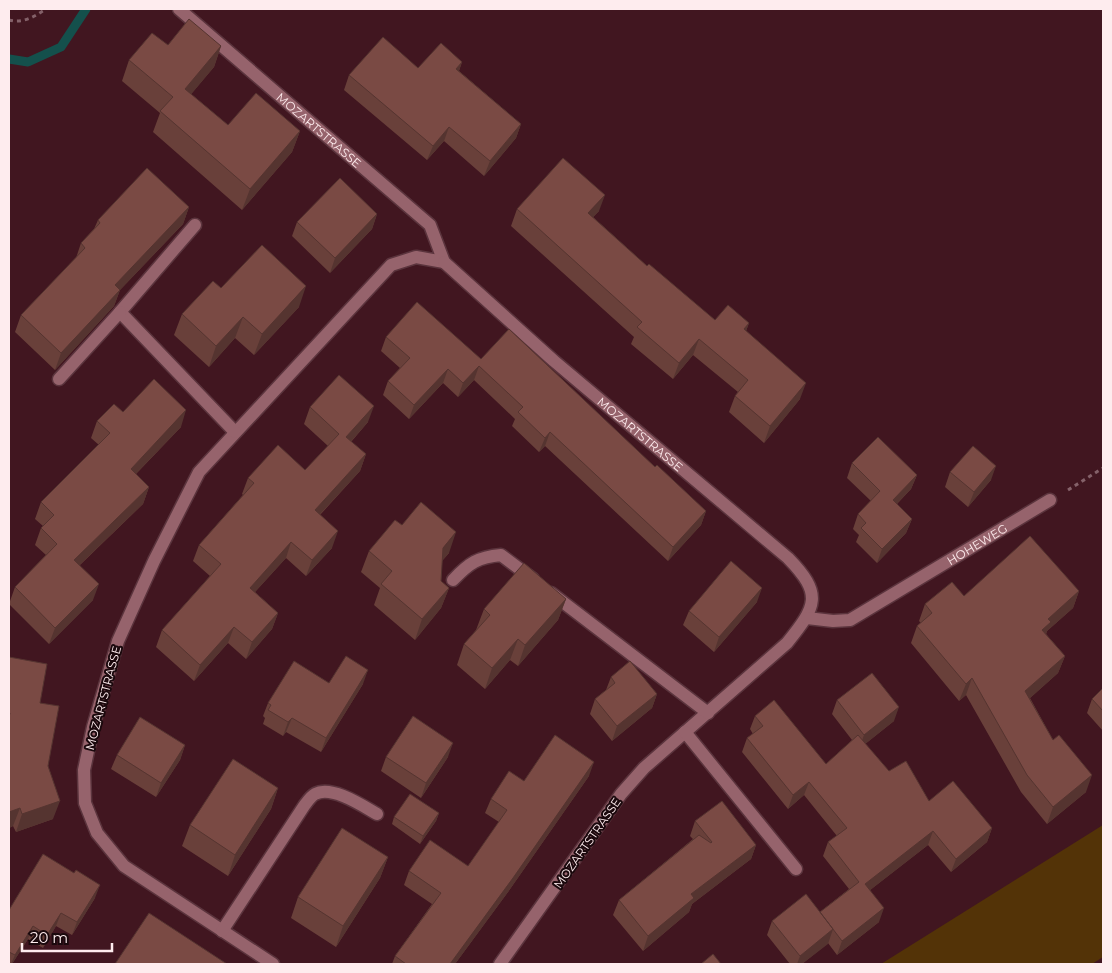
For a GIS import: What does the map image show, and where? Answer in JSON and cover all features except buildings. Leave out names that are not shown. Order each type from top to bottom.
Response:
[{"type":"street","name":"MOZARTSTRASSE","points":[[179,9],[430,226],[444,262],[554,361],[788,558],[804,575],[813,594],[807,618],[787,643],[644,768],[621,794],[500,964]]},
{"type":"street","points":[[59,379],[195,225]]},
{"type":"street","name":"MOZARTSTRASSE","points":[[273,964],[124,866],[97,833],[85,803],[84,770],[93,727],[122,632],[154,562],[199,472],[391,265],[416,257],[444,262]]},
{"type":"street","points":[[120,312],[235,432]]},
{"type":"street","name":"HOHEWEG","points":[[807,618],[833,622],[850,620],[1050,500]]},
{"type":"street","points":[[453,580],[466,566],[484,556],[501,555],[708,712]]},
{"type":"street","points":[[685,732],[796,869]]},
{"type":"street","points":[[222,931],[304,806],[315,794],[327,792],[349,798],[377,814]]},
{"type":"path","points":[[9,20],[16,22],[30,19],[46,9]]},
{"type":"path","points":[[1050,500],[1103,468]]},
{"type":"shaded area","points":[[1103,825],[1103,957],[1092,964],[881,964]]},
{"type":"waterway","points":[[9,59],[28,62],[61,47],[86,9]]}]
